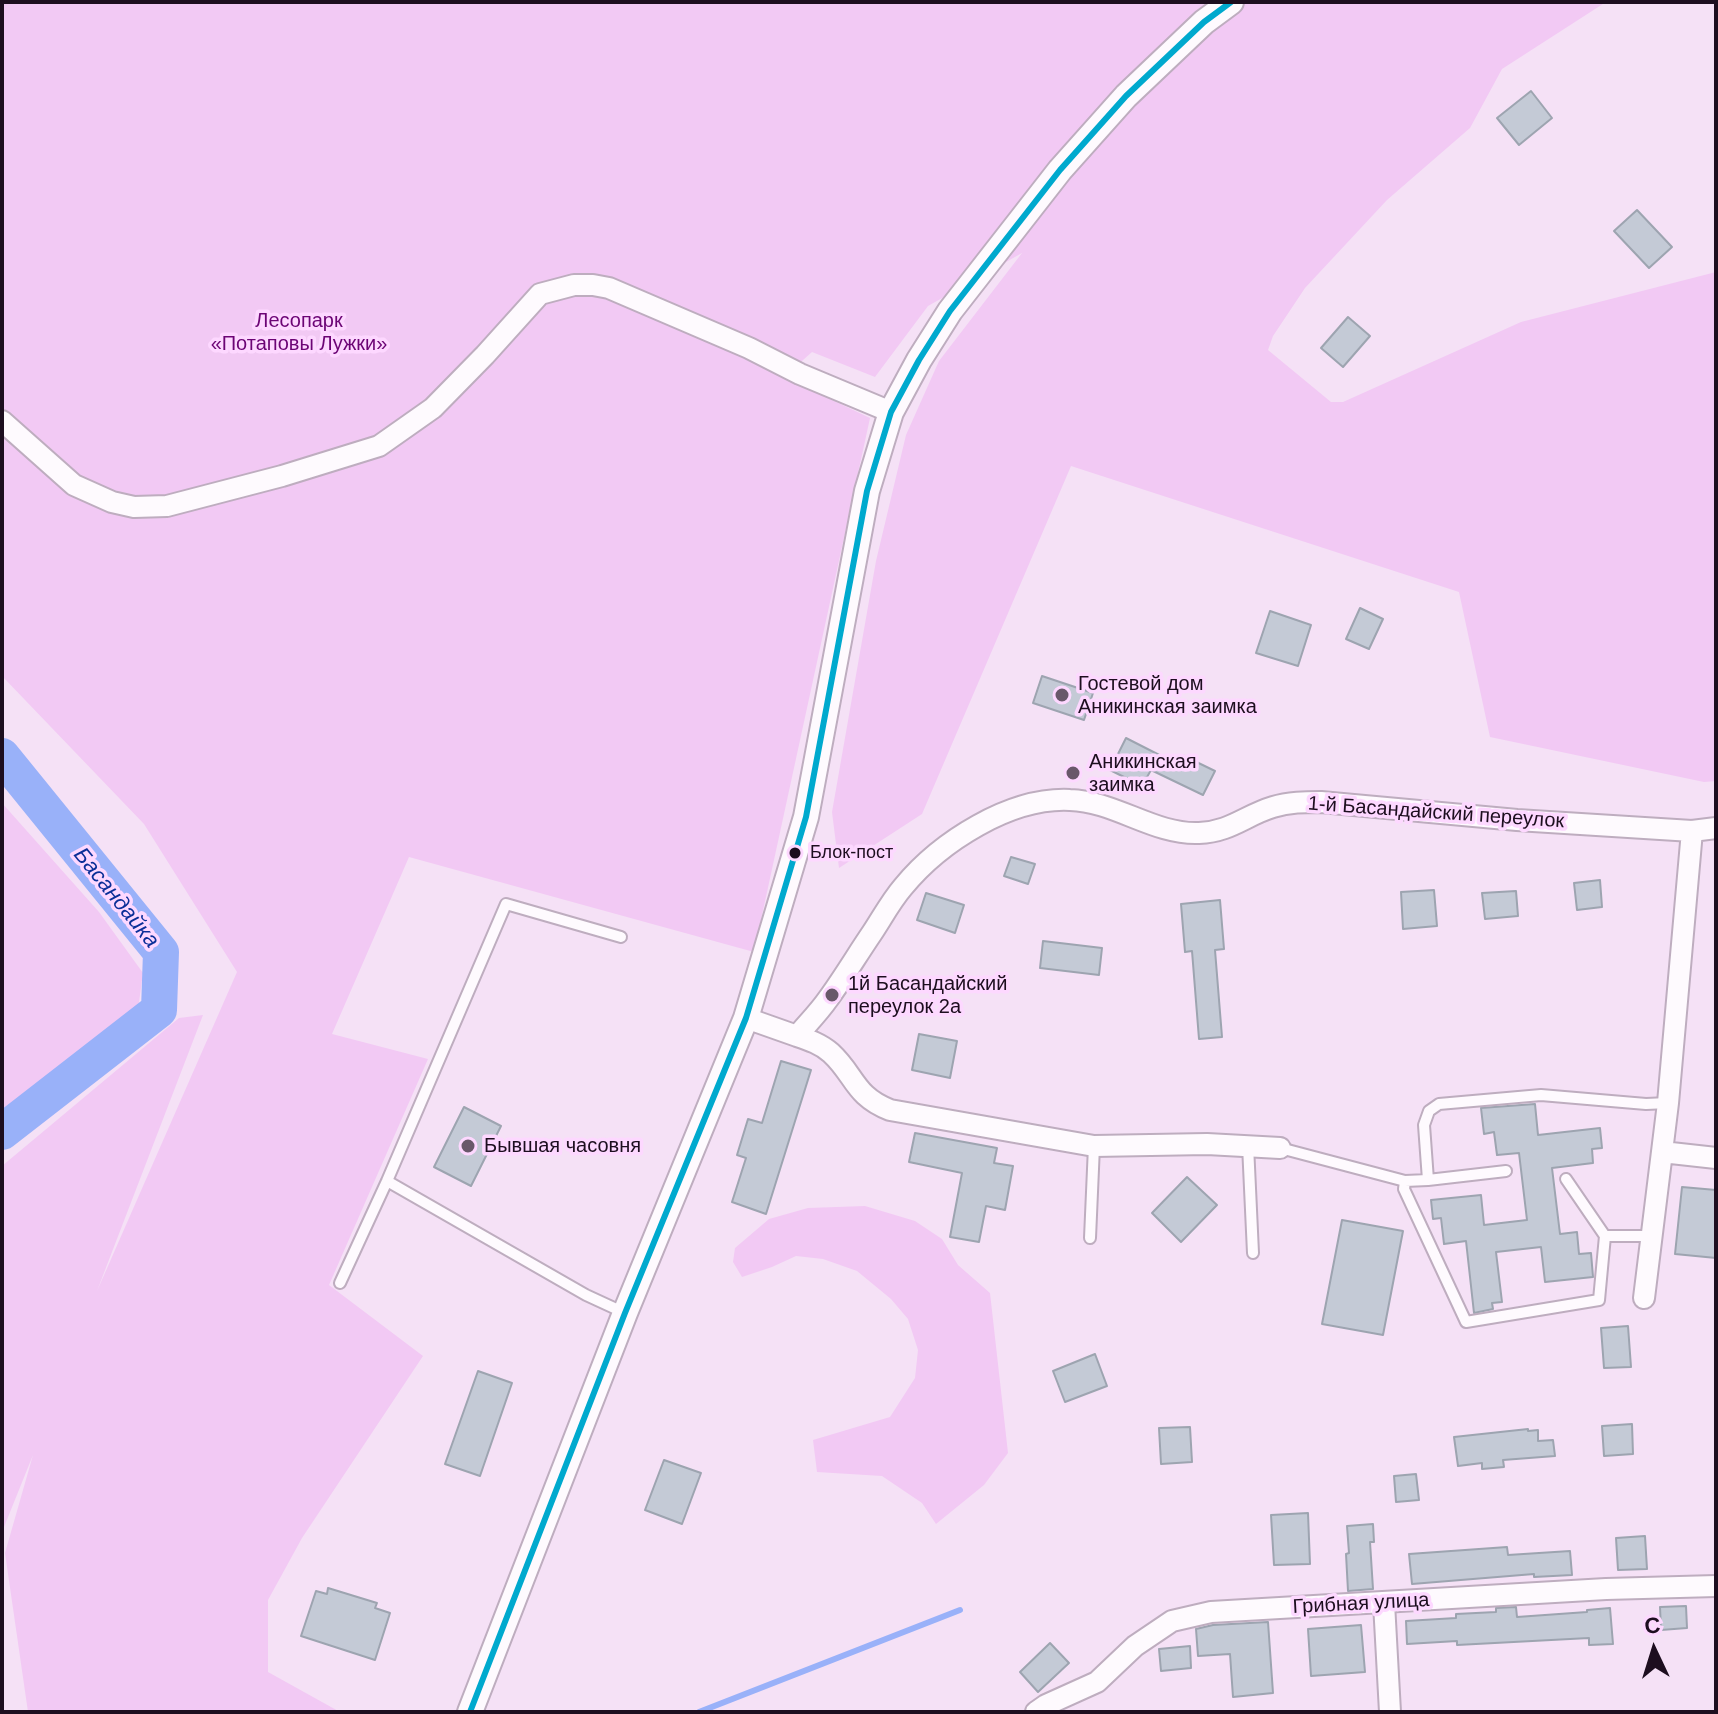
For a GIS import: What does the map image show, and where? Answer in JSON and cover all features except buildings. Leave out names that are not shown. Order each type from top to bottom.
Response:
[{"type":"street","points":[[470,1712],[625,1313],[746,1018],[806,817],[867,491],[891,412],[950,311],[1060,170],[1126,96],[1204,22],[1231,2]]},
{"type":"street","points":[[2,421],[74,485],[112,502],[134,507],[167,506],[282,476],[379,446],[433,408],[540,294],[574,285],[609,288],[891,412]]},
{"type":"street","name":"1-й Басандайский переулок","points":[[797,1036],[827,1000],[903,887],[932,859],[972,828],[1019,807],[1047,800],[1094,802],[1177,833],[1223,830],[1271,807],[1321,802],[1517,820],[1692,831],[1716,828]]},
{"type":"street","points":[[1644,1298],[1668,1103],[1692,831]]},
{"type":"street","points":[[746,1018],[820,1045],[829,1051],[874,1104],[890,1110],[1094,1146],[1207,1144],[1280,1148]]},
{"type":"street","points":[[1662,1152],[1716,1158]]},
{"type":"street","name":"Грибная улица","points":[[1036,1712],[1097,1682],[1135,1646],[1172,1621],[1211,1612],[1606,1589],[1716,1586]]},
{"type":"street","points":[[1384,1603],[1390,1712]]},
{"type":"lane","points":[[340,1283],[506,904],[621,937]]},
{"type":"lane","points":[[1428,1180],[1424,1125],[1429,1111],[1439,1104],[1541,1095],[1668,1103]]},
{"type":"lane","points":[[1248,1145],[1253,1253]]},
{"type":"lane","points":[[1090,1238],[1094,1146]]},
{"type":"lane","points":[[1280,1148],[1405,1181],[1506,1171]]},
{"type":"lane","points":[[1405,1181],[1404,1189],[1466,1322],[1599,1300],[1605,1236],[1566,1179]]},
{"type":"lane","points":[[387,1181],[586,1295],[625,1313]]},
{"type":"lane","points":[[1605,1236],[1652,1236]]},
{"type":"green space","name":"Лесопарк «Потаповы Лужки»","points":[[2,2],[1606,2],[1502,69],[1470,128],[1387,200],[1305,288],[1273,336],[1268,350],[1331,402],[1343,402],[1521,322],[1716,272],[1716,781],[1704,782],[1490,737],[1459,592],[1071,466],[922,814],[839,868],[832,812],[876,561],[906,435],[939,361],[1022,253],[928,306],[875,377],[812,352],[784,377],[870,418],[754,952],[409,857],[332,1034],[428,1059],[329,1285],[423,1356],[302,1538],[268,1600],[268,1672],[340,1712],[28,1712],[5,1553],[33,1455],[2,1532],[2,1166],[179,1018],[203,1015],[97,1291],[237,972],[144,824],[2,676]]},
{"type":"green space","points":[[2,803],[99,912],[143,973],[137,1017],[2,1110]]},
{"type":"green space","points":[[865,1206],[915,1221],[942,1239],[958,1265],[990,1293],[1008,1453],[984,1485],[936,1524],[922,1503],[882,1476],[817,1472],[813,1440],[890,1417],[915,1378],[918,1350],[908,1319],[891,1299],[857,1271],[823,1259],[796,1256],[742,1277],[733,1262],[735,1248],[769,1219],[808,1208]]},
{"type":"waterway","name":"Басандайка","points":[[2,756],[161,952],[159,1010],[2,1132]]},
{"type":"waterway","points":[[699,1712],[960,1610]]},
{"type":"transit line","points":[[470,1712],[625,1313],[746,1018],[806,817],[867,491],[891,412],[950,311],[1060,170],[1126,96],[1204,22],[1231,2]]},
{"type":"place","name":"Гостевой дом Аникинская заимка","points":[[1062,695]]},
{"type":"place","name":"Аникинская заимка","points":[[1073,773]]},
{"type":"place","name":"Блок-пост","points":[[795,853]]},
{"type":"place","name":"1й Басандайский переулок 2а","points":[[832,995]]},
{"type":"place","name":"Бывшая часовня","points":[[468,1146]]}]
